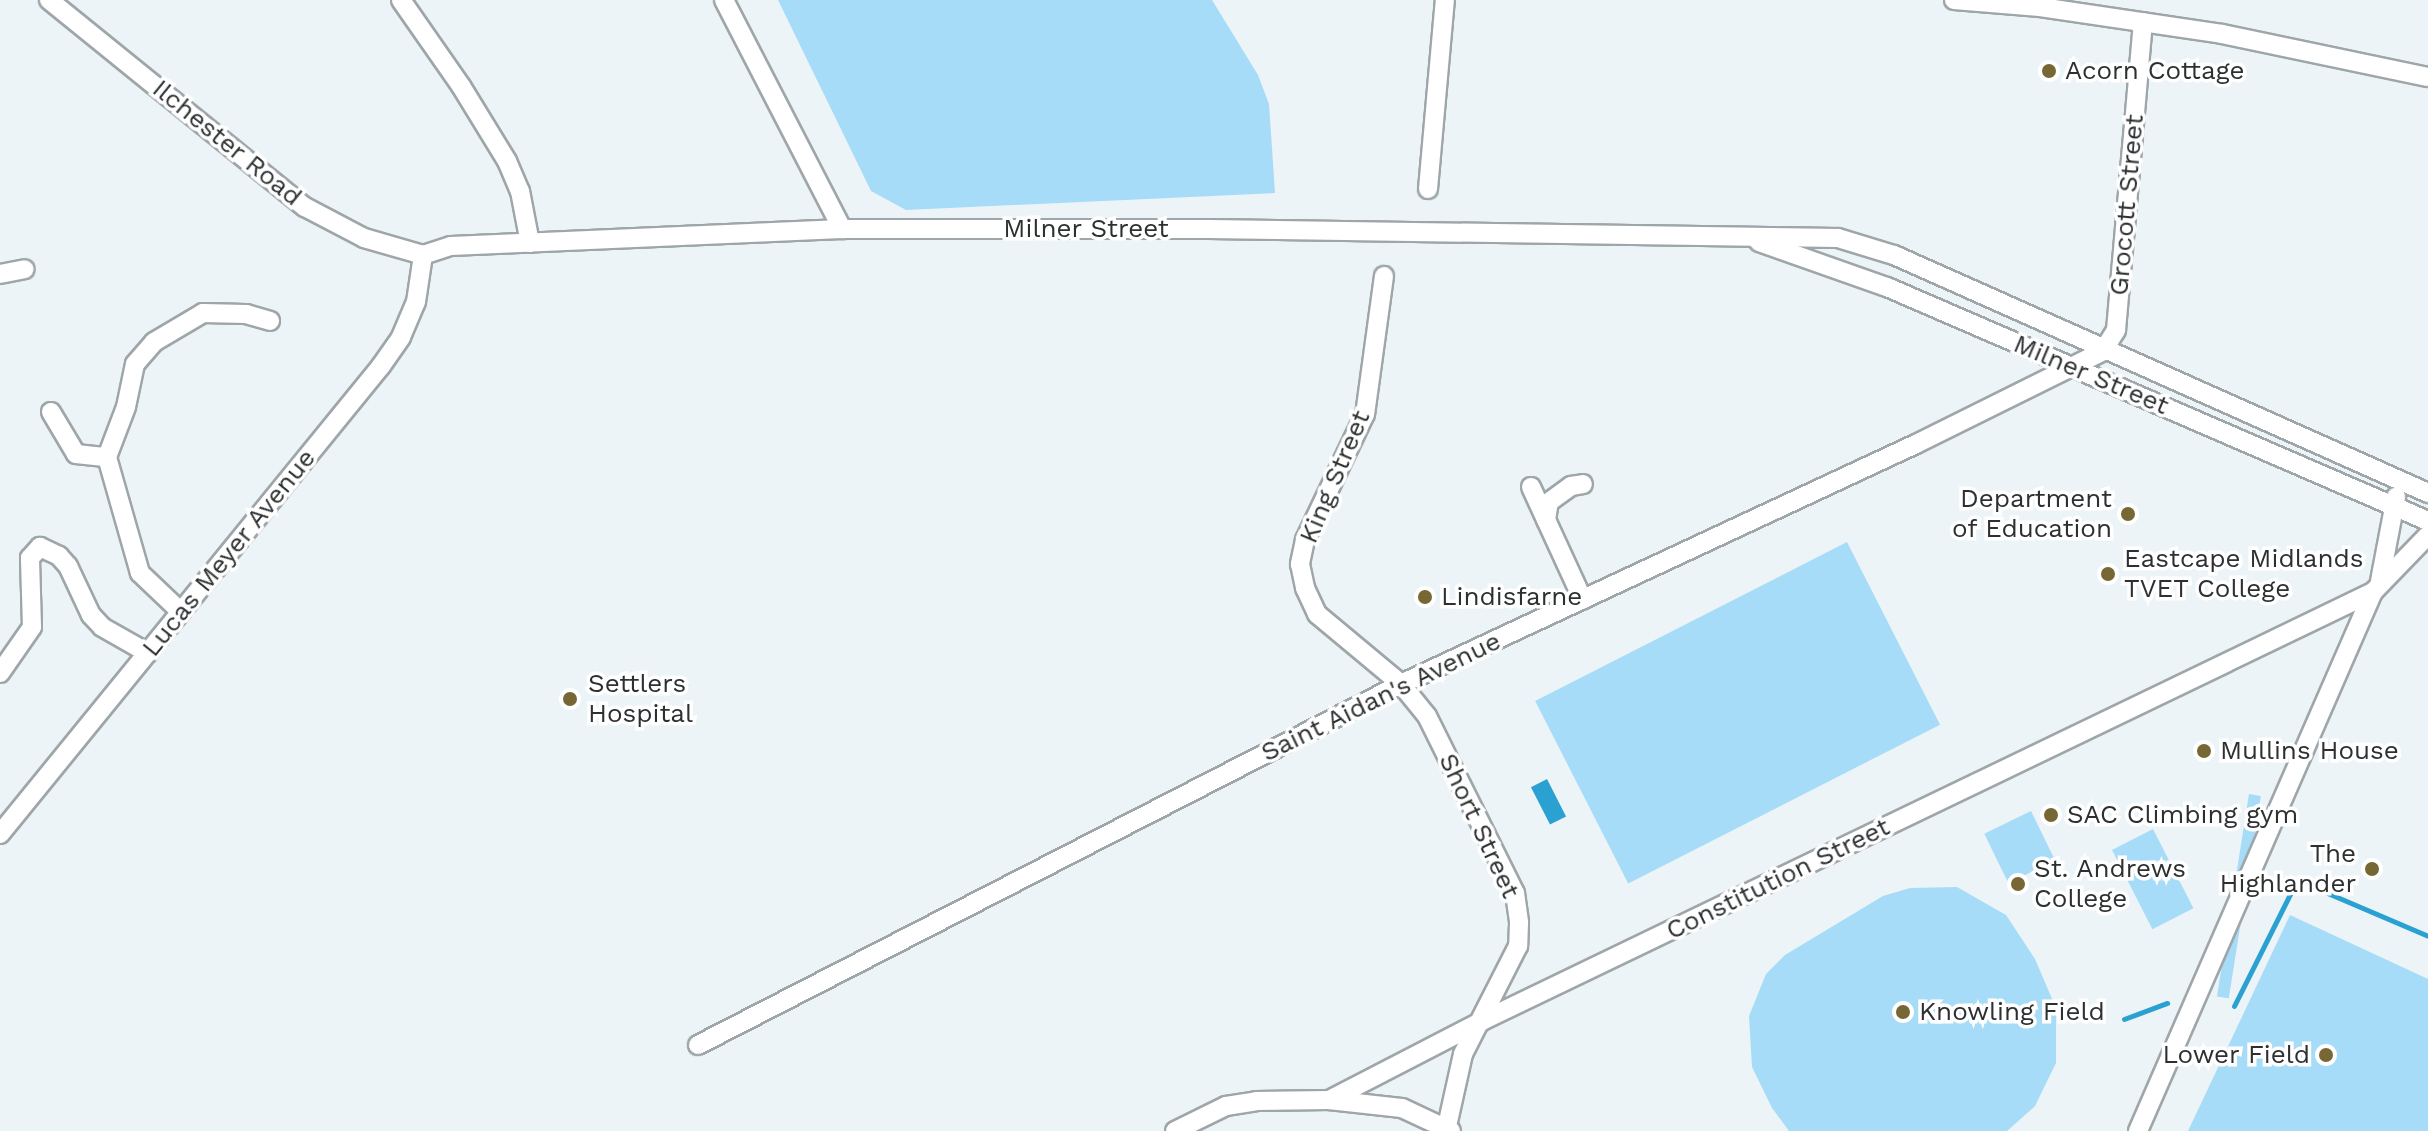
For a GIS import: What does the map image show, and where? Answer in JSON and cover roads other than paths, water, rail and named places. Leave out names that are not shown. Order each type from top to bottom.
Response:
[{"type":"street","name":"Ilchester Road","points":[[49,0],[305,207],[364,238],[423,255]]},
{"type":"street","points":[[401,0],[461,86],[507,161],[520,191],[530,243]]},
{"type":"street","points":[[724,0],[842,229]]},
{"type":"street","points":[[1428,189],[1445,0]]},
{"type":"street","points":[[1954,0],[2042,4],[2222,34],[2428,77]]},
{"type":"street","name":"Grocott Street","points":[[2103,351],[2116,330],[2143,22]]},
{"type":"street","name":"Milner Street","points":[[423,255],[451,246],[842,229],[1209,229],[1750,239],[1809,235],[1865,244],[2428,493]]},
{"type":"street","name":"Milner Street","points":[[1750,239],[1887,287],[2428,521]]},
{"type":"street","name":"Lucas Meyer Avenue","points":[[0,834],[388,356],[416,302],[423,255]]},
{"type":"street","points":[[0,274],[25,269]]},
{"type":"street","name":"King Street","points":[[1384,276],[1365,414],[1305,540],[1300,564],[1305,588],[1317,614],[1401,684]]},
{"type":"street","points":[[181,612],[140,573],[107,457],[126,407],[135,364],[154,342],[203,313],[226,312],[270,321]]},
{"type":"street","points":[[2074,368],[2103,351]]},
{"type":"street","name":"Saint Aidan's Avenue","points":[[698,1045],[1401,684],[2074,368]]},
{"type":"street","points":[[51,412],[76,454],[107,457]]},
{"type":"street","points":[[2138,1131],[2377,587],[2392,506],[2401,483]]},
{"type":"street","points":[[1546,520],[1549,502],[1571,486],[1583,484]]},
{"type":"street","points":[[1531,487],[1583,600]]},
{"type":"street","points":[[2377,587],[2428,535]]},
{"type":"street","points":[[0,673],[32,627],[30,558],[40,547],[48,548],[68,566],[91,615],[102,627],[148,653]]},
{"type":"street","name":"Constitution Street","points":[[1175,1131],[1226,1106],[1256,1101],[1329,1100],[1482,1021],[2377,587]]},
{"type":"street","name":"Short Street","points":[[1401,684],[1427,716],[1515,893],[1519,923],[1518,946],[1463,1054],[1449,1129]]},
{"type":"street","points":[[1329,1100],[1402,1108],[1449,1129]]},
{"type":"water","points":[[1547,779],[1566,816],[1550,825],[1531,787]]},
{"type":"waterway","points":[[2234,1006],[2297,880],[2428,936]]},
{"type":"waterway","points":[[2124,1019],[2167,1003]]},
{"type":"place","name":"Acorn Cottage","points":[[2049,71]]},
{"type":"place","name":"Department of Education","points":[[2128,514]]},
{"type":"place","name":"Eastcape Midlands TVET College","points":[[2108,574]]},
{"type":"place","name":"Lindisfarne","points":[[1425,597]]},
{"type":"place","name":"Settlers Hospital","points":[[570,699]]},
{"type":"place","name":"Mullins House","points":[[2204,751]]},
{"type":"place","name":"SAC Climbing gym","points":[[2051,815]]},
{"type":"place","name":"The Highlander","points":[[2372,869]]},
{"type":"place","name":"St. Andrews College","points":[[2018,884]]},
{"type":"place","name":"Knowling Field","points":[[1903,1012]]},
{"type":"place","name":"Lower Field","points":[[2326,1055]]}]
